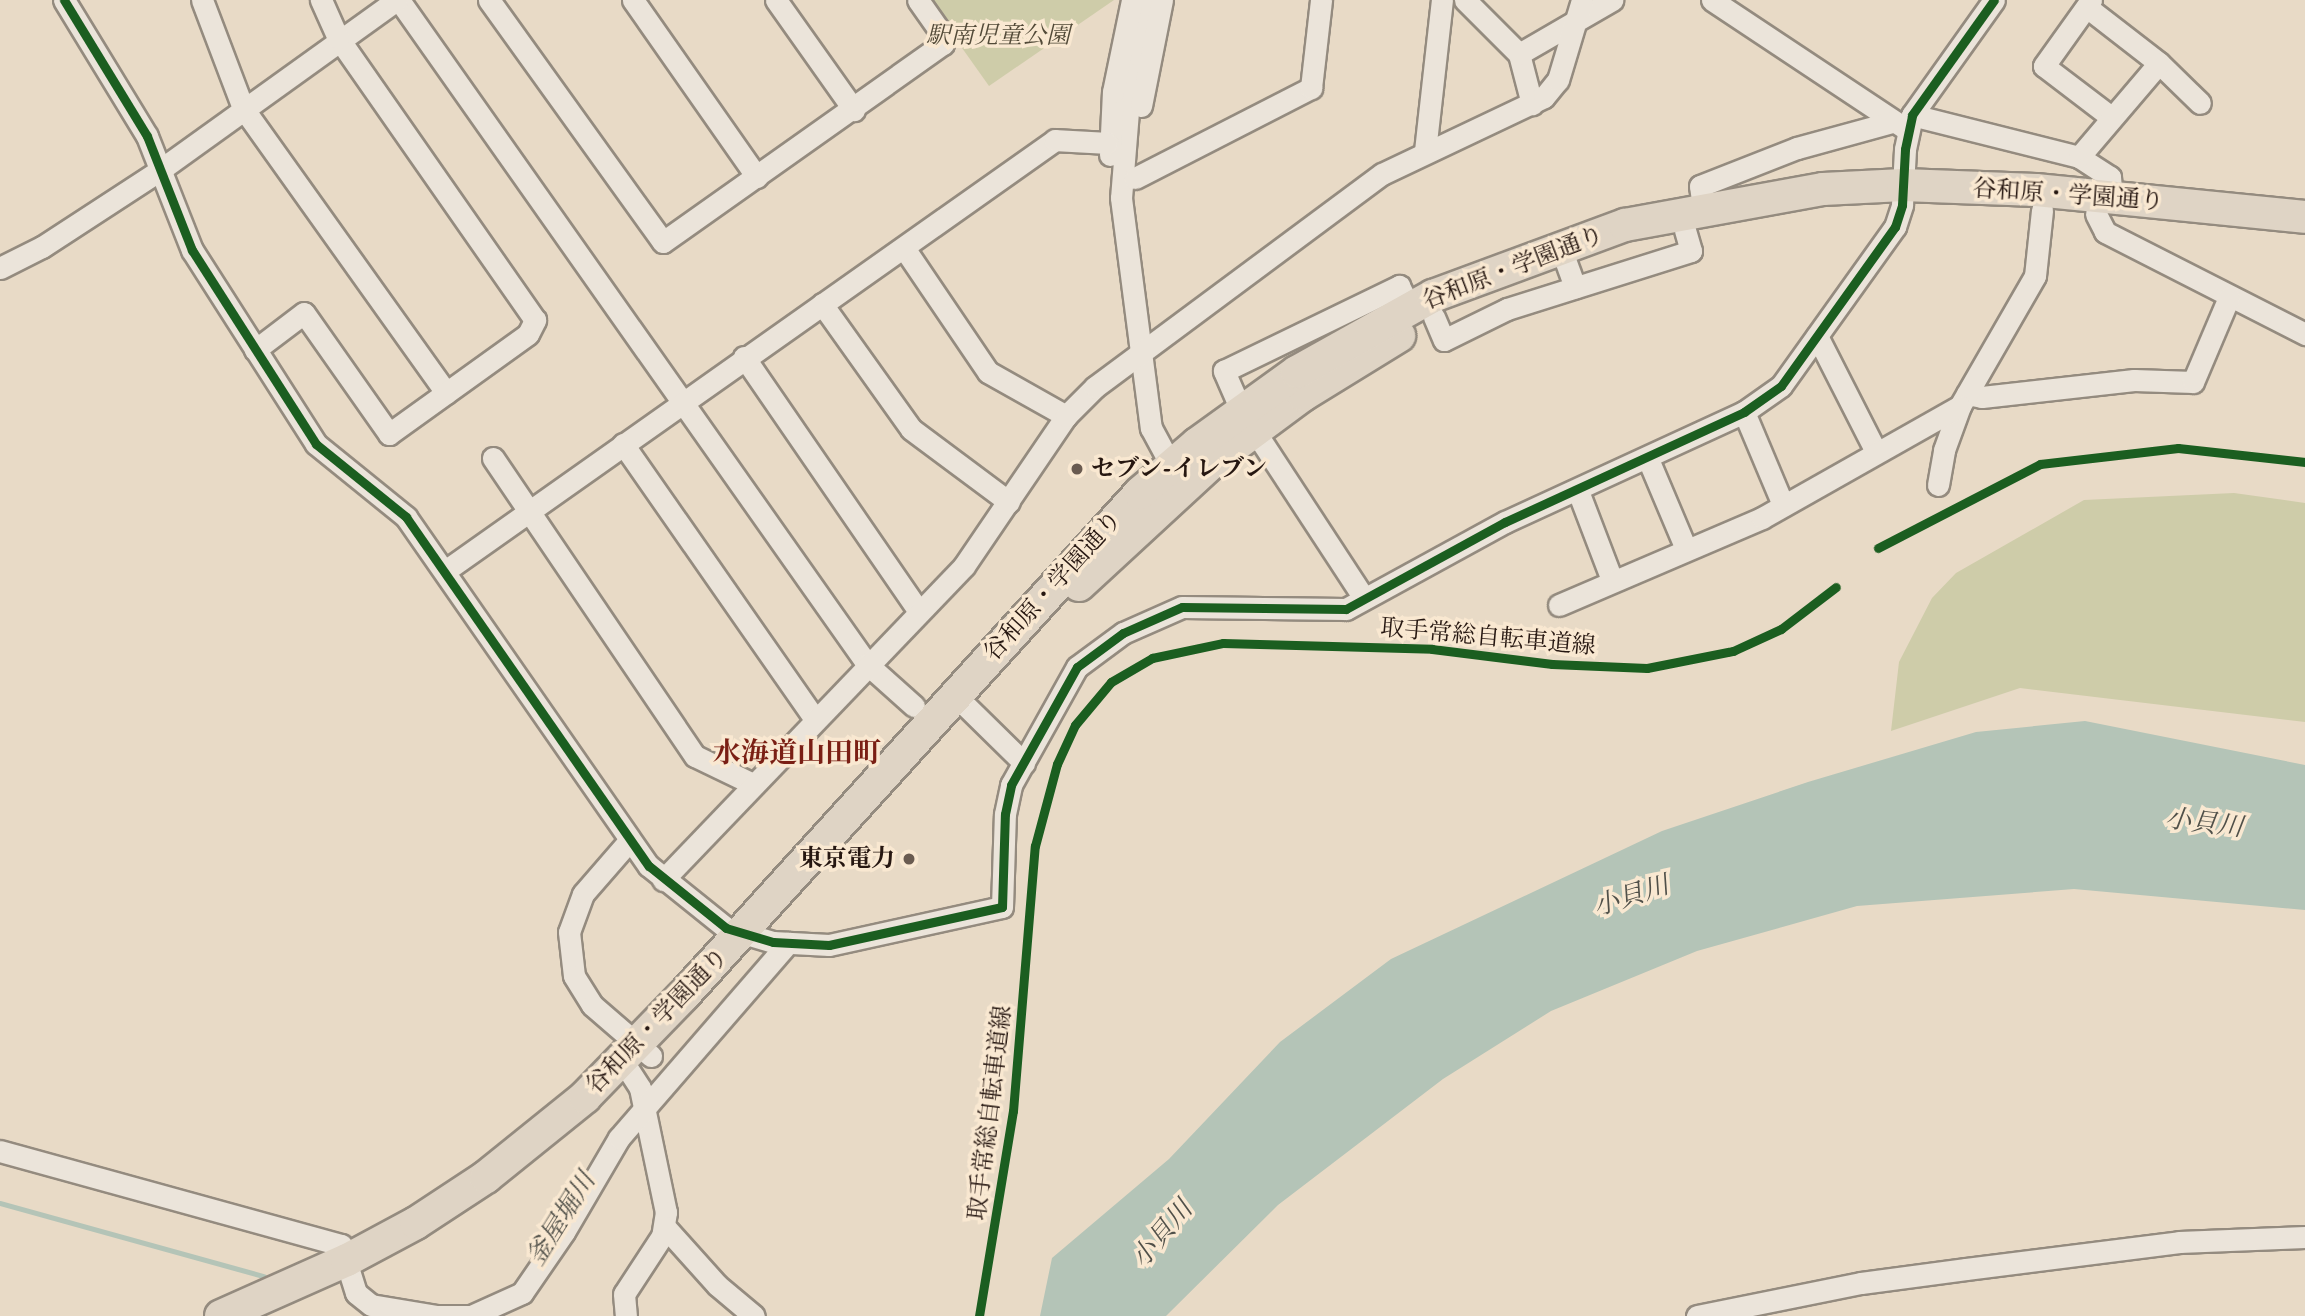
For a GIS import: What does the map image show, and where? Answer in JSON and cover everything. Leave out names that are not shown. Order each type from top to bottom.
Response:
[{"type":"highway","name":"谷和原・学園通り","points":[[762,938],[1103,529],[1177,476],[1341,344],[1422,312],[1567,265],[1694,219],[1823,189],[2042,210],[2104,206],[2305,217]]},
{"type":"highway","name":"谷和原・学園通り","points":[[1902,195],[2036,190],[2104,206],[2305,235]]},
{"type":"highway","name":"谷和原・学園通り","points":[[271,1316],[500,1188],[762,938],[1036,629],[1177,476]]},
{"type":"highway","name":"谷和原・学園通り","points":[[221,1316],[349,1271]]},
{"type":"street","points":[[64,0],[147,136],[191,250],[316,444],[396,505],[445,571],[629,841],[663,880],[717,923],[762,938],[859,942],[1002,906],[1005,814],[1011,785],[1077,667],[1156,617],[1182,607],[1346,609],[1505,522],[1648,459],[1744,411],[1781,386],[1895,227],[1902,195],[1904,122],[1994,0]]},
{"type":"street","points":[[202,0],[243,108],[446,393]]},
{"type":"street","points":[[254,350],[304,313],[389,434],[528,334],[535,320],[338,38],[321,0]]},
{"type":"street","points":[[0,268],[43,247],[160,170],[338,38],[398,0],[867,664],[914,706]]},
{"type":"street","points":[[489,0],[663,242],[854,110],[943,44],[944,37],[918,0]]},
{"type":"street","points":[[633,0],[757,177]]},
{"type":"street","points":[[776,0],[854,110]]},
{"type":"street","points":[[1132,0],[1116,143],[1121,198],[1151,428],[1177,476]]},
{"type":"street","points":[[1116,143],[1147,0]]},
{"type":"street","points":[[1135,178],[1145,74],[1163,0]]},
{"type":"street","points":[[1121,198],[1135,178],[1311,88],[1321,0]]},
{"type":"street","points":[[1425,152],[1442,0]]},
{"type":"street","points":[[1465,0],[1520,54],[1532,104]]},
{"type":"street","points":[[1520,54],[1581,8],[1612,0]]},
{"type":"street","points":[[1712,0],[1904,122],[2079,156],[2110,177],[2104,206],[2105,232],[2305,334]]},
{"type":"street","points":[[2111,117],[2044,66],[2089,4],[2159,63],[2200,103]]},
{"type":"street","points":[[663,880],[867,664],[964,566],[1066,416],[1140,352],[1382,174],[1532,104],[1558,80],[1581,8]]},
{"type":"street","points":[[2079,156],[2159,63]]},
{"type":"street","points":[[1364,598],[1247,420],[1224,371],[1399,286],[1444,340],[1507,309],[1567,265],[1691,251],[1700,186],[1797,148],[1904,122]]},
{"type":"street","points":[[445,571],[744,357],[904,248],[1055,140],[1116,143]]},
{"type":"street","points":[[1938,485],[1944,450],[1964,400],[2035,276],[2042,210]]},
{"type":"street","points":[[904,248],[988,372],[1066,416]]},
{"type":"street","points":[[1559,605],[1783,505],[1964,400],[2134,380],[2193,382],[2229,297]]},
{"type":"street","points":[[822,304],[911,429],[1009,502]]},
{"type":"street","points":[[1817,336],[1876,452]]},
{"type":"street","points":[[744,357],[919,612]]},
{"type":"street","points":[[1744,411],[1783,505]]},
{"type":"street","points":[[623,444],[815,719]]},
{"type":"street","points":[[494,458],[695,756],[753,784]]},
{"type":"street","points":[[1648,459],[1686,549]]},
{"type":"street","points":[[1578,491],[1612,580]]},
{"type":"street","points":[[967,707],[1024,763]]},
{"type":"street","points":[[626,1316],[624,1294],[665,1227],[665,1195],[636,1059],[592,1005],[574,976],[569,932],[583,894],[629,841]]},
{"type":"street","points":[[0,1151],[341,1245],[360,1298],[371,1305],[437,1316],[471,1316],[522,1293],[564,1232],[619,1138],[762,938]]},
{"type":"street","points":[[665,1227],[717,1285],[754,1316]]},
{"type":"street","points":[[1697,1316],[1861,1283],[1966,1269],[2179,1242],[2305,1237]]},
{"type":"green space","name":"駅南児童公園","points":[[928,0],[1114,0],[989,86]]},
{"type":"green space","points":[[2234,493],[2305,503],[2305,722],[2020,688],[1891,731],[1899,662],[1932,598],[1956,573],[2084,500]]},
{"type":"water","name":"小貝川","points":[[2085,721],[2305,765],[2305,910],[2074,889],[1857,906],[1697,951],[1551,1011],[1443,1079],[1278,1205],[1166,1316],[1040,1316],[1052,1258],[1169,1159],[1280,1042],[1391,959],[1662,831],[1808,782],[1976,732]]},
{"type":"waterway","name":"釜屋堀川","points":[[0,1203],[264,1276]]},
{"type":"cycle path","points":[[64,0],[147,136],[192,250],[316,444],[406,517],[649,866],[726,928],[773,942],[829,945],[1002,907],[1005,814],[1011,785],[1077,667],[1123,633],[1182,607],[1346,609],[1505,522],[1744,412],[1781,386],[1895,227],[1902,205],[1905,149],[1912,115],[1994,0]]},
{"type":"cycle path","points":[[1878,548],[2040,464],[2178,448],[2305,462]]},
{"type":"cycle path","name":"取手常総自転車道線","points":[[979,1316],[1013,1111],[1035,846],[1057,764],[1075,725],[1111,682],[1152,658],[1223,643],[1432,649],[1552,664],[1647,668],[1733,651],[1781,629],[1836,587]]},
{"type":"place","name":"セブン-イレブン","points":[[1077,469]]},
{"type":"place","name":"東京電力","points":[[909,859]]},
{"type":"district","name":"水海道山田町","points":[[797,753]]}]
